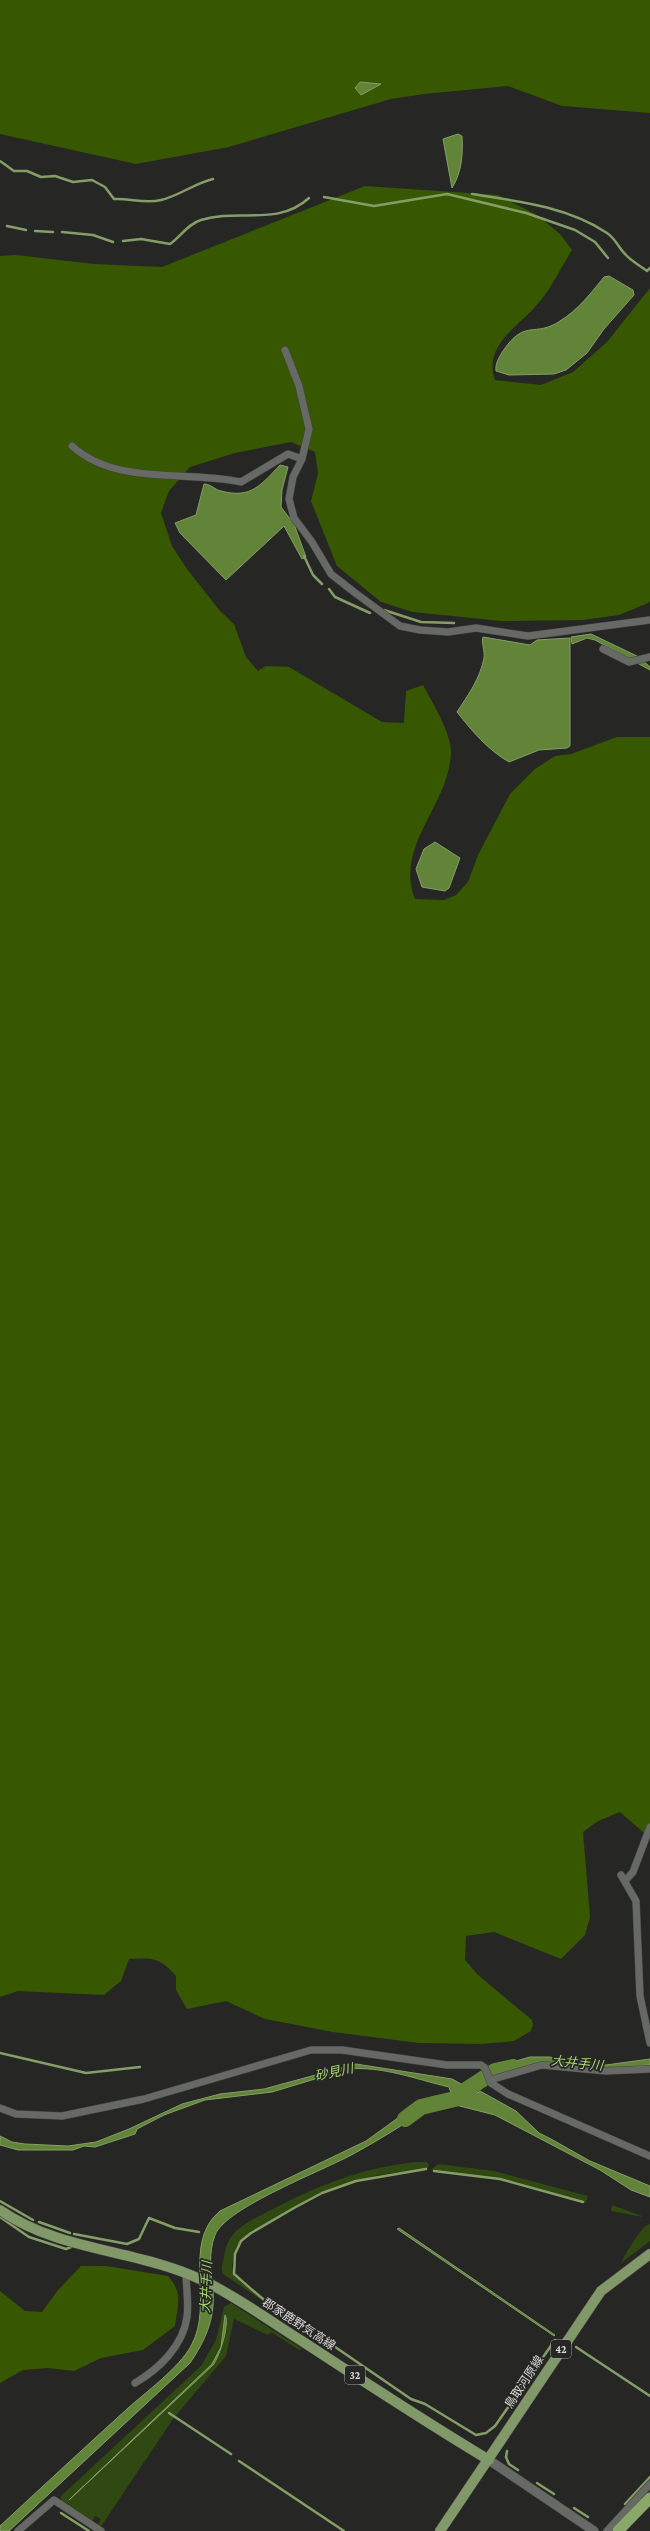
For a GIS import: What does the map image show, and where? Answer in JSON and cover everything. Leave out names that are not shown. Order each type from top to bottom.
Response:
[{"type":"highway","points":[[618,2531],[650,2498]]},
{"type":"main road","name":"郡家鹿野気高線","points":[[0,2210],[22,2224],[44,2233],[70,2242],[164,2264],[217,2287],[489,2460]]},
{"type":"main road","name":"鳥取河原線","points":[[489,2460],[568,2338],[601,2291],[650,2254]]},
{"type":"main road","points":[[440,2531],[489,2460]]},
{"type":"street","points":[[285,350],[299,386],[309,429],[302,459],[293,477],[289,499],[294,518],[312,542],[331,574],[400,626],[420,630],[448,632],[482,629],[528,636],[650,620]]},
{"type":"street","points":[[72,446],[84,458],[113,470],[221,478],[241,482],[288,454],[302,459]]},
{"type":"street","points":[[603,649],[628,662],[650,657]]},
{"type":"street","points":[[650,1826],[633,1872],[623,1878],[634,1894],[638,1909],[638,1971],[650,2043]]},
{"type":"street","points":[[0,2108],[16,2114],[62,2116],[144,2098],[311,2050],[342,2050],[410,2061],[447,2065],[477,2064],[485,2068],[490,2079],[502,2090],[536,2108],[650,2156]]},
{"type":"street","points":[[490,2079],[542,2065],[606,2072],[650,2069]]},
{"type":"street","points":[[134,2383],[154,2370],[172,2352],[179,2341],[187,2315],[186,2273]]},
{"type":"street","points":[[489,2460],[594,2531]]},
{"type":"street","points":[[607,2531],[650,2484]]},
{"type":"street","points":[[18,2531],[54,2500],[101,2531]]},
{"type":"shaded area","points":[[0,0],[650,0],[650,113],[562,106],[508,86],[424,94],[391,99],[229,147],[136,164],[0,134]]},
{"type":"shaded area","points":[[365,186],[498,195],[537,215],[560,234],[572,250],[541,300],[499,345],[494,356],[492,367],[495,380],[541,385],[573,372],[607,342],[650,288],[650,601],[648,603],[619,615],[583,620],[501,621],[413,612],[381,602],[337,566],[311,501],[318,473],[315,452],[291,442],[235,453],[190,467],[169,491],[161,513],[172,546],[187,569],[220,611],[234,624],[246,657],[258,671],[266,666],[289,667],[382,722],[404,723],[406,691],[423,685],[445,728],[451,753],[448,772],[442,790],[424,826],[411,862],[410,880],[415,899],[444,900],[456,895],[468,882],[478,855],[510,794],[535,769],[555,756],[571,754],[617,737],[650,737],[650,1838],[620,1812],[598,1821],[583,1832],[590,1917],[585,1935],[561,1959],[494,1932],[466,1936],[465,1960],[478,1975],[532,2020],[533,2025],[531,2031],[514,2041],[482,2044],[419,2043],[333,2032],[265,2019],[226,2001],[187,2009],[176,1990],[176,1976],[165,1965],[150,1959],[129,1959],[121,1981],[104,1995],[18,1991],[0,1997],[0,256],[16,255],[94,264],[162,267]]},
{"type":"shaded area","points":[[417,2162],[427,2162],[429,2165],[427,2169],[378,2175],[322,2192],[250,2232],[236,2247],[232,2265],[234,2276],[260,2298],[299,2323],[317,2330],[313,2334],[223,2274],[222,2266],[228,2241],[235,2232],[250,2221],[306,2193],[342,2178],[379,2168]]},
{"type":"shaded area","points":[[438,2164],[494,2171],[588,2196],[586,2203],[499,2179],[431,2170]]},
{"type":"shaded area","points":[[612,2205],[642,2216],[643,2217],[611,2211]]},
{"type":"shaded area","points":[[650,2224],[650,2241],[621,2263],[638,2234],[642,2229]]},
{"type":"shaded area","points":[[81,2266],[106,2266],[168,2276],[173,2282],[178,2293],[175,2326],[143,2350],[101,2358],[74,2371],[48,2368],[23,2370],[0,2383],[0,2291],[25,2311],[42,2312],[58,2290]]},
{"type":"shaded area","points":[[231,2303],[302,2349],[299,2350],[271,2332],[268,2335],[234,2319],[226,2356],[173,2419],[100,2528],[97,2526],[101,2519],[95,2516],[93,2520],[87,2521],[61,2502],[61,2496],[201,2366],[216,2340],[224,2307]]},
{"type":"water","points":[[360,82],[381,84],[361,95],[355,88]]},
{"type":"water","points":[[458,134],[462,136],[462,156],[458,176],[452,188],[443,139]]},
{"type":"water","points":[[609,276],[633,290],[634,295],[604,329],[587,353],[566,370],[554,374],[509,375],[496,371],[497,363],[503,351],[518,335],[524,331],[551,326],[567,317],[589,295],[604,277]]},
{"type":"water","points":[[280,465],[288,467],[282,490],[281,507],[294,524],[306,557],[302,559],[284,526],[226,580],[180,533],[175,523],[196,515],[204,484],[231,493],[248,492],[267,479]]},
{"type":"water","points":[[591,634],[639,657],[650,667],[650,670],[595,640],[587,638],[572,644],[571,637]]},
{"type":"water","points":[[483,637],[530,645],[537,640],[570,638],[570,746],[567,748],[539,750],[509,762],[487,746],[457,712],[480,673],[484,658]]},
{"type":"water","points":[[435,842],[460,858],[449,888],[445,891],[422,887],[416,869],[424,849]]},
{"type":"water","points":[[530,2057],[549,2057],[606,2065],[650,2059],[650,2065],[593,2069],[542,2062],[494,2076],[491,2068]]},
{"type":"water","name":"砂見川","points":[[356,2064],[452,2079],[478,2093],[480,2091],[516,2111],[539,2133],[590,2161],[650,2186],[650,2197],[631,2190],[600,2170],[495,2115],[440,2101],[451,2093],[449,2087],[374,2069],[348,2069],[272,2092],[205,2100],[164,2115],[137,2129],[135,2134],[95,2147],[84,2146],[73,2150],[18,2150],[0,2145],[0,2136],[12,2142],[25,2144],[68,2146],[96,2142],[129,2129],[182,2104],[220,2094],[264,2089]]},
{"type":"water","points":[[420,2102],[425,2111],[382,2138],[341,2160],[256,2201],[223,2224],[215,2235],[211,2249],[213,2302],[211,2321],[200,2346],[190,2363],[9,2531],[0,2531],[0,2526],[127,2409],[162,2379],[186,2354],[198,2329],[200,2312],[200,2257],[202,2240],[209,2224],[220,2211],[366,2141]]},
{"type":"water","points":[[399,2228],[555,2335],[554,2336],[397,2229]]},
{"type":"water","points":[[225,2315],[226,2325],[224,2340],[219,2355],[213,2365],[69,2500],[212,2364],[221,2347]]},
{"type":"waterway","points":[[0,161],[14,171],[27,171],[41,177],[55,176],[73,182],[92,180],[105,187],[114,199],[143,201],[161,200],[213,179]]},
{"type":"waterway","points":[[324,197],[374,206],[447,194],[526,213],[575,230],[595,242],[608,258]]},
{"type":"waterway","points":[[472,194],[542,206],[576,217],[607,233],[630,259],[647,271],[650,268]]},
{"type":"waterway","points":[[123,241],[141,239],[170,244],[188,227],[201,220],[215,217],[271,215],[297,207],[309,198]]},
{"type":"waterway","points":[[7,226],[26,230]]},
{"type":"waterway","points":[[35,231],[53,232]]},
{"type":"waterway","points":[[62,232],[93,235],[113,242]]},
{"type":"waterway","points":[[304,556],[313,575],[322,584]]},
{"type":"waterway","points":[[329,589],[335,597],[370,613]]},
{"type":"waterway","points":[[384,610],[421,622],[454,623]]},
{"type":"waterway","points":[[0,2053],[86,2073],[140,2067]]},
{"type":"waterway","name":"大井手川","points":[[463,2092],[495,2071],[513,2067]]},
{"type":"waterway","name":"大井手川","points":[[405,2119],[421,2107],[463,2097]]},
{"type":"waterway","points":[[311,2328],[300,2324],[280,2312],[234,2274],[235,2254],[241,2241],[251,2233],[322,2193],[356,2181],[426,2169]]},
{"type":"waterway","points":[[434,2171],[500,2179],[583,2202]]},
{"type":"waterway","points":[[0,2201],[33,2220]]},
{"type":"waterway","points":[[0,2217],[29,2237],[66,2249],[71,2247]]},
{"type":"waterway","points":[[74,2234],[127,2244],[139,2239],[149,2218],[175,2228],[199,2232]]},
{"type":"waterway","points":[[39,2222],[70,2233]]},
{"type":"waterway","points":[[325,2340],[411,2399],[425,2404],[476,2435],[486,2433],[495,2426],[555,2340]]},
{"type":"waterway","points":[[576,2347],[650,2396]]},
{"type":"waterway","points":[[169,2413],[231,2454]]},
{"type":"waterway","points":[[507,2451],[506,2457],[509,2464],[518,2470]]},
{"type":"waterway","points":[[239,2461],[344,2531]]},
{"type":"waterway","points":[[625,2504],[650,2477]]},
{"type":"waterway","points":[[537,2483],[554,2494]]},
{"type":"waterway","points":[[574,2508],[588,2517]]},
{"type":"waterway","points":[[61,2513],[89,2531]]}]
